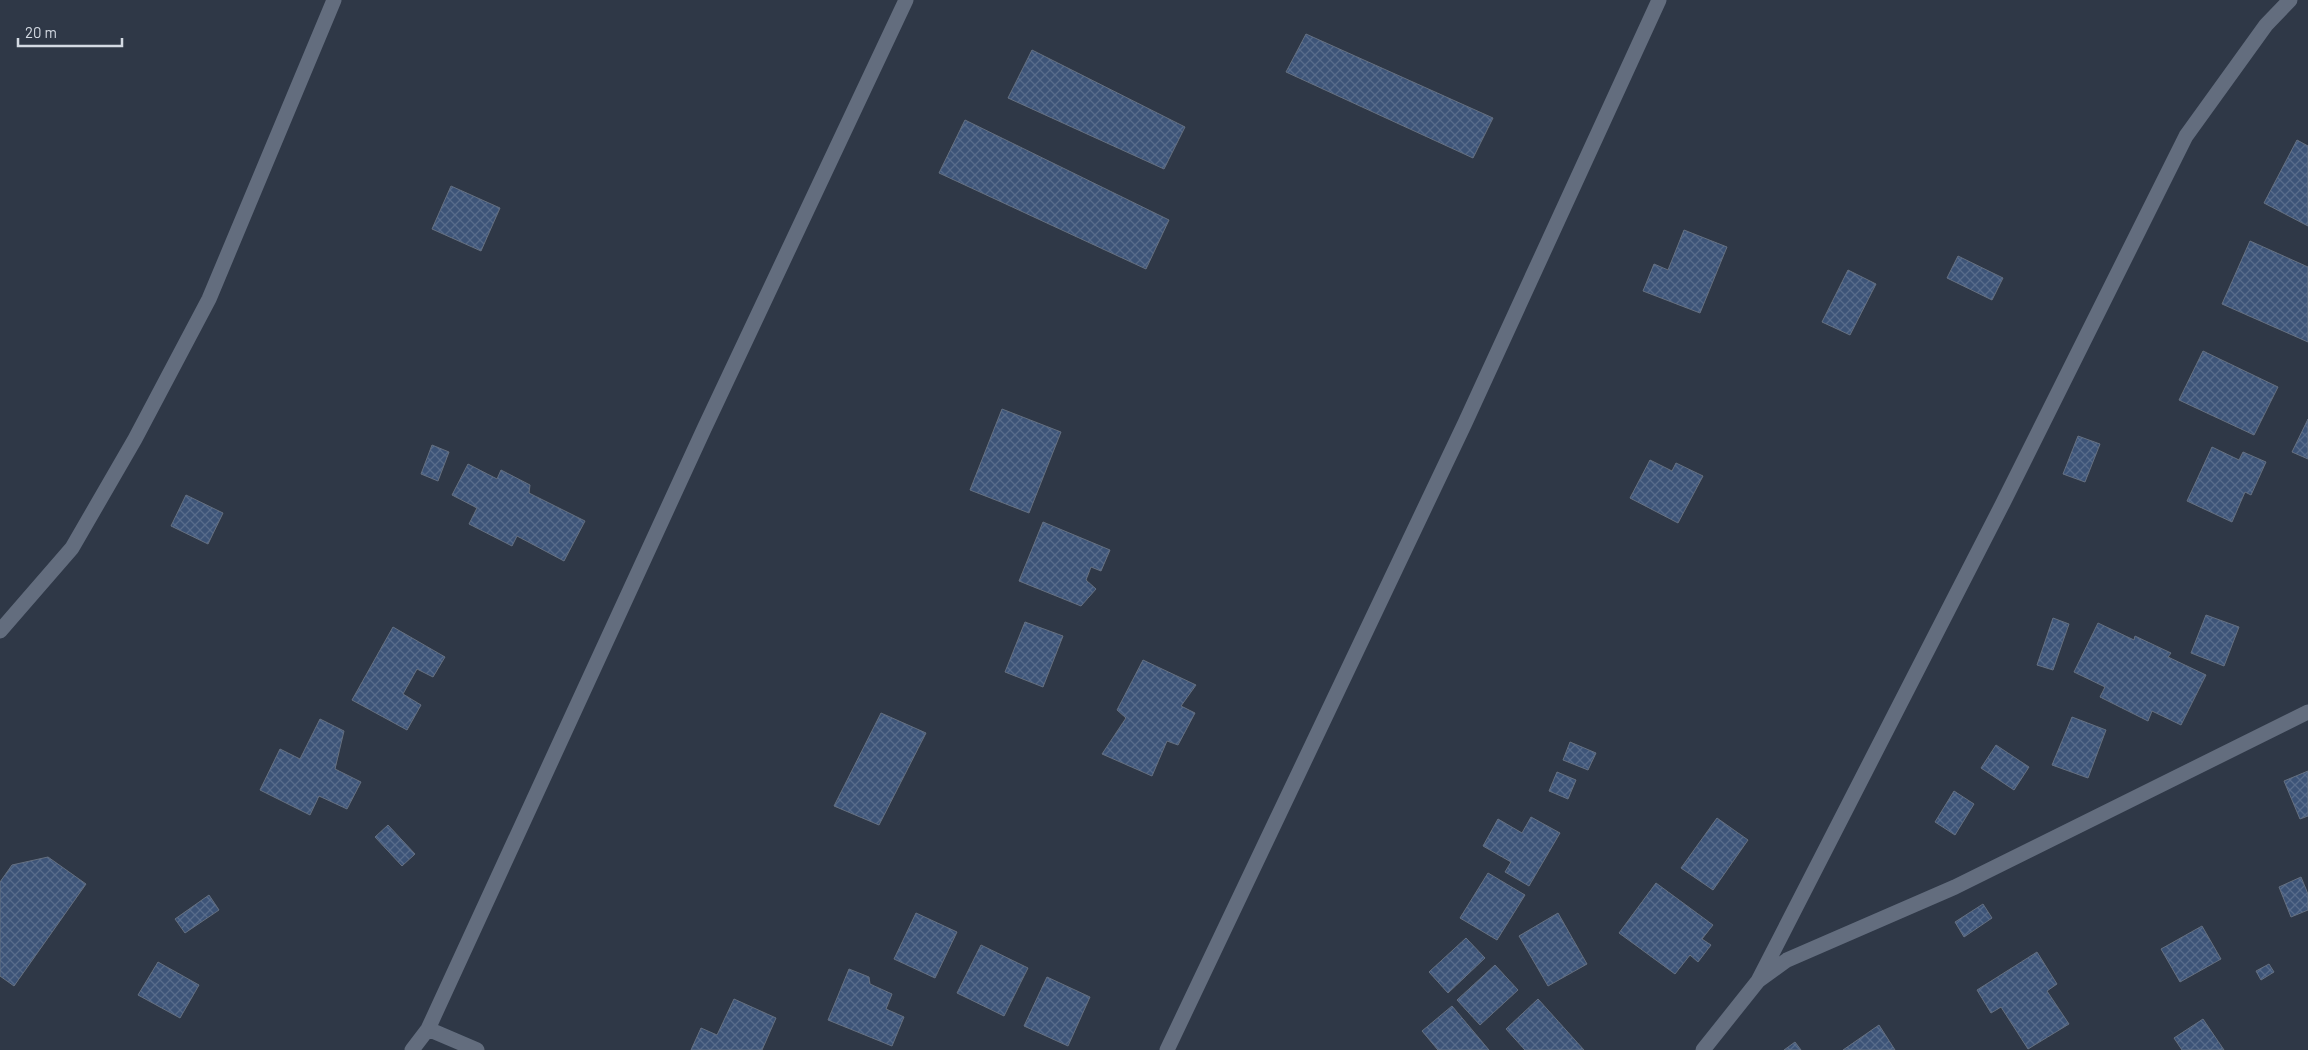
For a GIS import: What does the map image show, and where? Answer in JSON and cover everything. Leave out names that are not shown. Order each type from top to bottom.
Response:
[{"type":"street","points":[[0,631],[72,548],[135,439],[209,299],[334,0]]},
{"type":"street","points":[[412,1050],[428,1029],[704,429],[906,0]]},
{"type":"street","points":[[1167,1050],[1465,423],[1659,0]]},
{"type":"street","points":[[1703,1050],[1758,981],[2003,503],[2186,136],[2266,25],[2290,0]]},
{"type":"street","points":[[1758,981],[1786,960],[1954,887],[2308,712]]},
{"type":"street","points":[[428,1029],[477,1050]]},
{"type":"building","points":[[1306,34],[1493,118],[1473,158],[1286,72]]},
{"type":"building","points":[[1032,50],[1185,127],[1164,169],[1008,98]]},
{"type":"building","points":[[965,120],[1169,220],[1146,269],[939,173]]},
{"type":"building","points":[[2297,140],[2308,146],[2308,226],[2264,203]]},
{"type":"building","points":[[451,186],[500,208],[481,251],[432,229]]},
{"type":"building","points":[[1684,230],[1727,247],[1700,313],[1643,291],[1654,264],[1668,270]]},
{"type":"building","points":[[2250,241],[2308,267],[2308,342],[2222,304]]},
{"type":"building","points":[[1958,256],[2003,278],[1992,300],[1947,278]]},
{"type":"building","points":[[1848,270],[1876,284],[1850,335],[1822,322]]},
{"type":"building","points":[[2203,351],[2278,387],[2254,435],[2179,400]]},
{"type":"building","points":[[1002,409],[1061,432],[1029,513],[970,490]]},
{"type":"building","points":[[2308,419],[2308,459],[2292,452]]},
{"type":"building","points":[[2078,436],[2100,444],[2085,482],[2063,474]]},
{"type":"building","points":[[432,445],[449,452],[438,481],[421,474]]},
{"type":"building","points":[[2212,447],[2239,460],[2243,452],[2266,462],[2251,495],[2245,492],[2232,522],[2187,501]]},
{"type":"building","points":[[1650,460],[1672,471],[1676,463],[1703,476],[1678,523],[1630,498]]},
{"type":"building","points":[[468,464],[497,479],[501,470],[530,485],[529,493],[585,521],[564,561],[517,536],[512,546],[469,524],[477,508],[452,495]]},
{"type":"building","points":[[186,495],[223,513],[208,544],[171,526]]},
{"type":"building","points":[[1043,522],[1110,550],[1101,571],[1091,567],[1086,580],[1096,589],[1081,606],[1019,581]]},
{"type":"building","points":[[2206,615],[2239,627],[2224,666],[2191,653]]},
{"type":"building","points":[[2053,618],[2069,624],[2053,670],[2037,665]]},
{"type":"building","points":[[1025,622],[1063,636],[1043,687],[1005,672]]},
{"type":"building","points":[[2098,623],[2134,640],[2135,636],[2171,653],[2168,657],[2206,675],[2181,725],[2152,711],[2148,721],[2100,697],[2105,687],[2074,672]]},
{"type":"building","points":[[393,627],[445,657],[433,677],[417,669],[403,694],[421,705],[407,730],[352,700]]},
{"type":"building","points":[[1143,660],[1196,685],[1181,706],[1195,713],[1178,745],[1167,741],[1152,776],[1102,754],[1126,718],[1117,710]]},
{"type":"building","points":[[881,713],[926,733],[879,825],[834,806]]},
{"type":"building","points":[[2072,717],[2106,730],[2088,778],[2052,765]]},
{"type":"building","points":[[320,719],[344,731],[335,769],[361,782],[347,809],[319,796],[310,815],[260,790],[280,749],[300,759]]},
{"type":"building","points":[[1570,742],[1596,753],[1588,770],[1563,760]]},
{"type":"building","points":[[1996,745],[2029,767],[2014,790],[1981,768]]},
{"type":"building","points":[[2308,771],[2308,816],[2300,819],[2284,781]]},
{"type":"building","points":[[1557,772],[1576,780],[1568,799],[1549,791]]},
{"type":"building","points":[[1954,791],[1974,804],[1955,835],[1935,822]]},
{"type":"building","points":[[1531,817],[1560,833],[1529,886],[1505,872],[1511,862],[1483,846],[1498,819],[1522,833]]},
{"type":"building","points":[[1717,818],[1748,840],[1713,890],[1681,868]]},
{"type":"building","points":[[388,825],[415,854],[402,866],[375,837]]},
{"type":"building","points":[[48,857],[86,884],[14,986],[0,976],[0,882],[12,865]]},
{"type":"building","points":[[1488,873],[1525,895],[1497,940],[1460,918]]},
{"type":"building","points":[[2301,877],[2308,894],[2308,910],[2291,917],[2279,887]]},
{"type":"building","points":[[1656,883],[1713,925],[1702,939],[1711,945],[1698,962],[1690,955],[1675,974],[1619,933]]},
{"type":"building","points":[[209,895],[219,910],[185,933],[175,919]]},
{"type":"building","points":[[1983,904],[1992,918],[1964,937],[1955,922]]},
{"type":"building","points":[[916,913],[957,932],[935,978],[894,959]]},
{"type":"building","points":[[1558,913],[1587,964],[1548,986],[1519,936]]},
{"type":"building","points":[[2202,926],[2221,959],[2180,982],[2161,949]]},
{"type":"building","points":[[1466,938],[1485,958],[1448,993],[1429,972]]},
{"type":"building","points":[[981,945],[1028,968],[1004,1016],[957,993]]},
{"type":"building","points":[[2037,952],[2057,984],[2047,991],[2069,1024],[2028,1049],[2001,1007],[1991,1013],[1977,990]]},
{"type":"building","points":[[158,962],[199,985],[180,1018],[138,995]]},
{"type":"building","points":[[2269,964],[2274,972],[2261,980],[2256,971]]},
{"type":"building","points":[[1495,965],[1518,990],[1480,1025],[1457,1000]]},
{"type":"building","points":[[849,969],[869,977],[870,984],[892,994],[886,1009],[904,1017],[892,1046],[828,1020]]},
{"type":"building","points":[[1047,977],[1090,997],[1068,1046],[1024,1026]]},
{"type":"building","points":[[734,999],[776,1018],[762,1050],[691,1050],[701,1028],[717,1035]]},
{"type":"building","points":[[1538,999],[1584,1050],[1525,1050],[1506,1029]]},
{"type":"building","points":[[1452,1006],[1489,1050],[1438,1050],[1422,1031]]},
{"type":"building","points":[[2203,1019],[2224,1050],[2182,1050],[2174,1038]]},
{"type":"building","points":[[1879,1025],[1895,1050],[1843,1050]]},
{"type":"building","points":[[1795,1042],[1801,1050],[1784,1050]]}]
